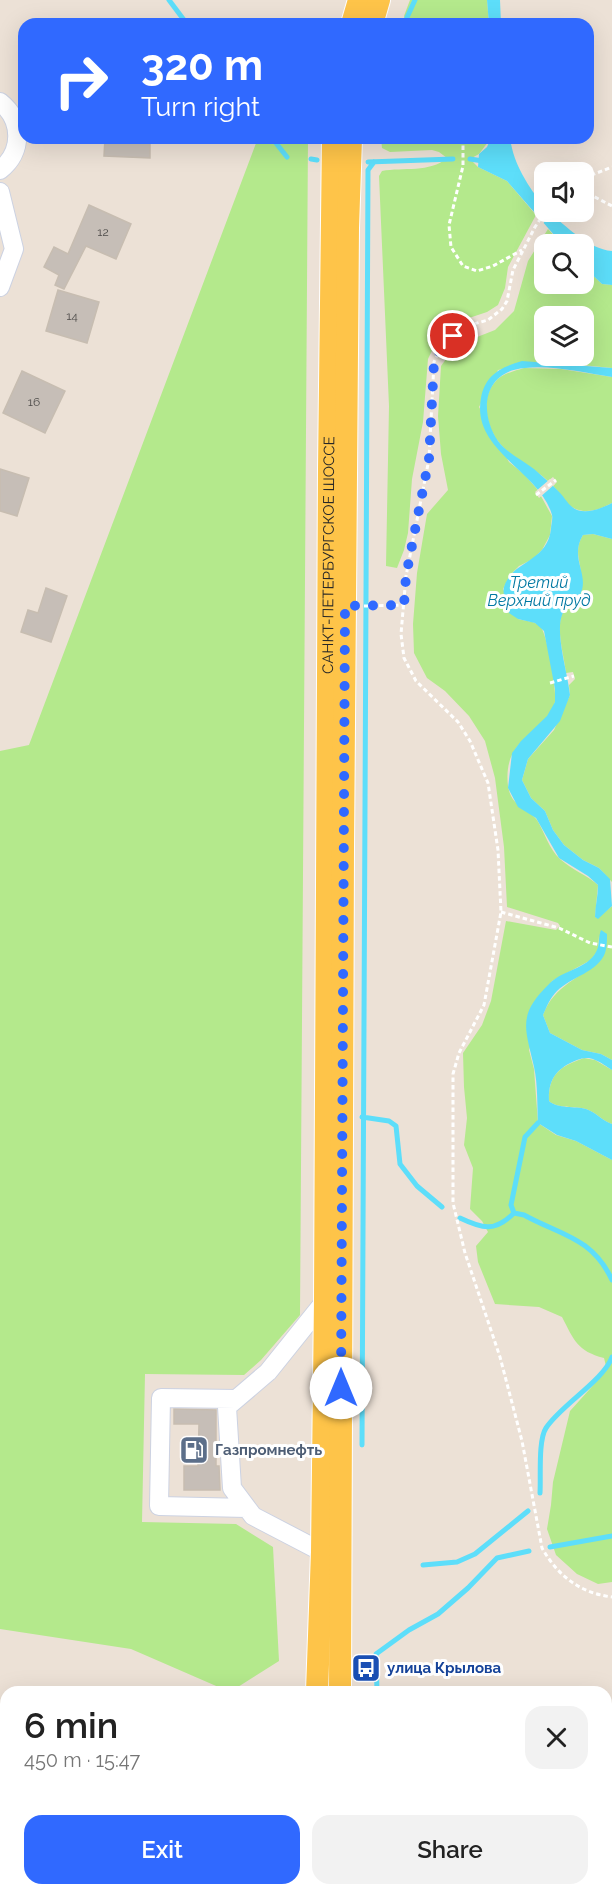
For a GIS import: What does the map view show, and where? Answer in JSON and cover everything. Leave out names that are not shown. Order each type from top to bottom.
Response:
[{"type":"main road","points":[[354,18],[359,0]]},
{"type":"main road","points":[[374,18],[379,0]]},
{"type":"main road","name":"САНКТ-ПЕТЕРБУРГСКОЕ ШОССЕ","points":[[317,1686],[322,1552],[325,1301],[328,469],[333,144]]},
{"type":"main road","name":"САНКТ-ПЕТЕРБУРГСКОЕ ШОССЕ","points":[[340,1686],[345,606],[351,144]]},
{"type":"street","points":[[0,102],[13,116],[18,132],[16,148],[9,163],[0,170]]},
{"type":"street","points":[[0,192],[14,249],[0,287]]},
{"type":"street","points":[[322,1552],[253,1516],[232,1488],[227,1407],[268,1372],[325,1301]]},
{"type":"street","points":[[236,1399],[161,1398],[159,1506],[247,1508]]},
{"type":"path","points":[[463,144],[463,166],[449,225],[451,247],[464,266],[477,271],[493,266],[522,250]]},
{"type":"path","points":[[594,174],[612,167]]},
{"type":"path","points":[[594,197],[612,206]]},
{"type":"path","points":[[538,222],[513,270],[507,301],[502,309],[488,320],[470,325],[453,336],[442,345],[434,362],[429,459],[406,576],[401,634],[404,658],[416,681],[458,722],[470,741],[488,783],[498,850],[501,912],[484,1005],[459,1053],[453,1074],[453,1203],[465,1253],[500,1357],[522,1441],[542,1548],[549,1560],[568,1580],[589,1593],[612,1597]]},
{"type":"path","points":[[536,495],[555,480]]},
{"type":"path","points":[[345,606],[404,605]]},
{"type":"path","points":[[550,682],[574,676]]},
{"type":"path","points":[[501,912],[559,928],[590,943],[612,947]]},
{"type":"green space","points":[[410,0],[487,0],[488,18],[405,18]]},
{"type":"green space","points":[[256,144],[308,144],[300,1315],[261,1360],[244,1375],[145,1374],[142,1522],[236,1524],[273,1547],[279,1661],[239,1686],[216,1686],[131,1649],[0,1629],[0,751],[29,745]]},
{"type":"green space","points":[[382,144],[486,144],[479,154],[470,159],[478,167],[507,181],[534,213],[534,219],[508,267],[505,288],[498,305],[448,328],[438,338],[428,359],[423,422],[412,479],[408,533],[397,568],[386,566],[389,406],[379,176],[382,171],[433,166],[447,158],[432,150],[390,152],[382,148]]},
{"type":"green space","points":[[534,251],[534,294],[594,294],[594,276],[602,284],[612,285],[612,368],[591,366],[594,366],[594,306],[534,306],[534,362],[498,370],[479,407],[509,462],[537,489],[552,516],[550,535],[542,550],[510,575],[503,589],[518,619],[535,623],[543,631],[551,662],[555,696],[550,713],[518,746],[512,756],[508,769],[508,786],[516,803],[537,820],[556,855],[598,885],[595,917],[598,918],[612,906],[612,1060],[601,1054],[582,1050],[550,1033],[543,1015],[561,989],[601,959],[599,936],[598,950],[591,960],[552,981],[529,1050],[534,1069],[538,1123],[556,1135],[576,1141],[612,1160],[612,1582],[598,1584],[577,1574],[556,1555],[547,1529],[553,1482],[570,1411],[607,1370],[604,1358],[588,1352],[577,1344],[562,1317],[539,1307],[495,1304],[478,1262],[476,1246],[488,1232],[482,1221],[470,1209],[473,1168],[464,1145],[467,1118],[463,1053],[482,1025],[491,1001],[506,921],[556,930],[560,926],[558,923],[507,907],[504,847],[495,778],[485,741],[469,716],[445,691],[427,678],[414,653],[413,624],[417,573],[427,514],[448,490],[441,454],[438,416],[441,366],[452,351],[467,341],[495,330],[514,311],[528,261]]},
{"type":"green space","points":[[524,368],[561,369],[612,377],[612,503],[591,511],[574,508],[553,486],[557,482],[553,477],[548,481],[497,440],[487,415],[486,406],[490,389],[501,377]]},
{"type":"green space","points":[[593,534],[612,539],[612,882],[599,868],[583,860],[564,845],[553,830],[545,811],[531,798],[522,780],[528,759],[554,730],[570,695],[569,685],[575,679],[573,672],[566,673],[560,624],[562,614],[580,590],[578,547],[580,541],[583,535]]},
{"type":"green space","points":[[584,1058],[595,1060],[612,1070],[612,1124],[586,1109],[562,1106],[549,1101],[551,1084],[558,1072],[569,1064]]},
{"type":"water","points":[[487,0],[500,0],[501,18],[488,18]]},
{"type":"water","points":[[488,144],[511,144],[518,166],[534,193],[534,212],[507,181],[478,167],[479,154]]},
{"type":"water","points":[[543,222],[561,222],[576,234],[553,234]]},
{"type":"water","points":[[594,246],[612,251],[612,285],[602,284],[594,276]]},
{"type":"water","name":"Третий Верхний пруд","points":[[522,361],[534,362],[534,366],[612,368],[612,377],[546,368],[511,371],[501,376],[493,385],[487,406],[488,417],[498,441],[510,453],[548,481],[572,507],[577,510],[591,511],[612,503],[612,539],[593,534],[583,535],[579,543],[578,557],[583,583],[582,590],[566,608],[560,623],[570,695],[560,721],[528,759],[522,780],[531,798],[545,811],[553,830],[564,845],[583,860],[599,868],[610,879],[612,906],[598,919],[595,917],[598,885],[559,858],[536,818],[518,807],[508,788],[512,753],[547,716],[555,702],[555,689],[544,631],[535,623],[518,619],[509,613],[505,600],[504,587],[508,578],[543,549],[548,540],[552,518],[545,500],[534,486],[496,447],[486,432],[481,416],[481,398],[486,383],[495,373]]},
{"type":"water","points":[[601,930],[607,934],[606,951],[602,960],[557,991],[543,1015],[550,1033],[582,1050],[601,1054],[612,1060],[612,1070],[588,1058],[577,1060],[564,1067],[552,1080],[549,1101],[562,1106],[586,1109],[612,1124],[612,1160],[576,1141],[557,1135],[538,1123],[536,1081],[526,1031],[528,1013],[539,994],[555,979],[592,958],[597,950]]},
{"type":"pier","points":[[550,479],[555,484],[539,498],[535,492]]},
{"type":"building","points":[[105,144],[150,144],[150,158],[104,156]]},
{"type":"building","points":[[89,205],[131,224],[116,259],[86,246],[64,289],[55,285],[59,275],[44,267],[54,247],[68,254]]},
{"type":"building","points":[[58,290],[99,302],[87,343],[46,331]]},
{"type":"building","points":[[22,371],[65,391],[45,433],[3,413]]},
{"type":"building","points":[[0,469],[29,478],[17,516],[0,511]]},
{"type":"building","points":[[46,588],[67,596],[51,642],[21,632],[28,610],[38,613]]},
{"type":"building","points":[[174,1409],[216,1410],[216,1466],[219,1466],[220,1490],[184,1490],[184,1466],[198,1466],[199,1424],[174,1424]]},
{"type":"waterway","points":[[169,0],[182,18]]},
{"type":"waterway","points":[[407,18],[415,0]]},
{"type":"waterway","points":[[277,144],[287,157]]},
{"type":"waterway","points":[[311,159],[317,160]]},
{"type":"waterway","points":[[368,162],[453,159]]},
{"type":"waterway","points":[[470,159],[483,161]]},
{"type":"waterway","points":[[362,1445],[368,170],[374,162]]},
{"type":"waterway","points":[[362,1117],[389,1121],[396,1126],[400,1164],[417,1186],[442,1207]]},
{"type":"waterway","points":[[538,1123],[525,1137],[511,1205],[514,1213],[524,1215],[585,1246],[604,1266],[612,1280]]},
{"type":"waterway","points":[[460,1218],[475,1225],[488,1227],[501,1223],[514,1213]]},
{"type":"waterway","points":[[540,1493],[541,1450],[546,1428],[600,1375],[612,1357]]},
{"type":"waterway","points":[[423,1565],[457,1562],[475,1554],[528,1511]]},
{"type":"waterway","points":[[550,1547],[612,1536]]},
{"type":"waterway","points":[[377,1686],[376,1654],[409,1630],[438,1614],[497,1558],[529,1551]]},
{"type":"place","name":"Газпромнефть","points":[[194,1450]]},
{"type":"place","name":"улица Крылова","points":[[366,1668]]},
{"type":"route","points":[[341,1388],[345,606],[404,605],[406,576],[429,459],[434,362],[442,345],[453,336]]}]
